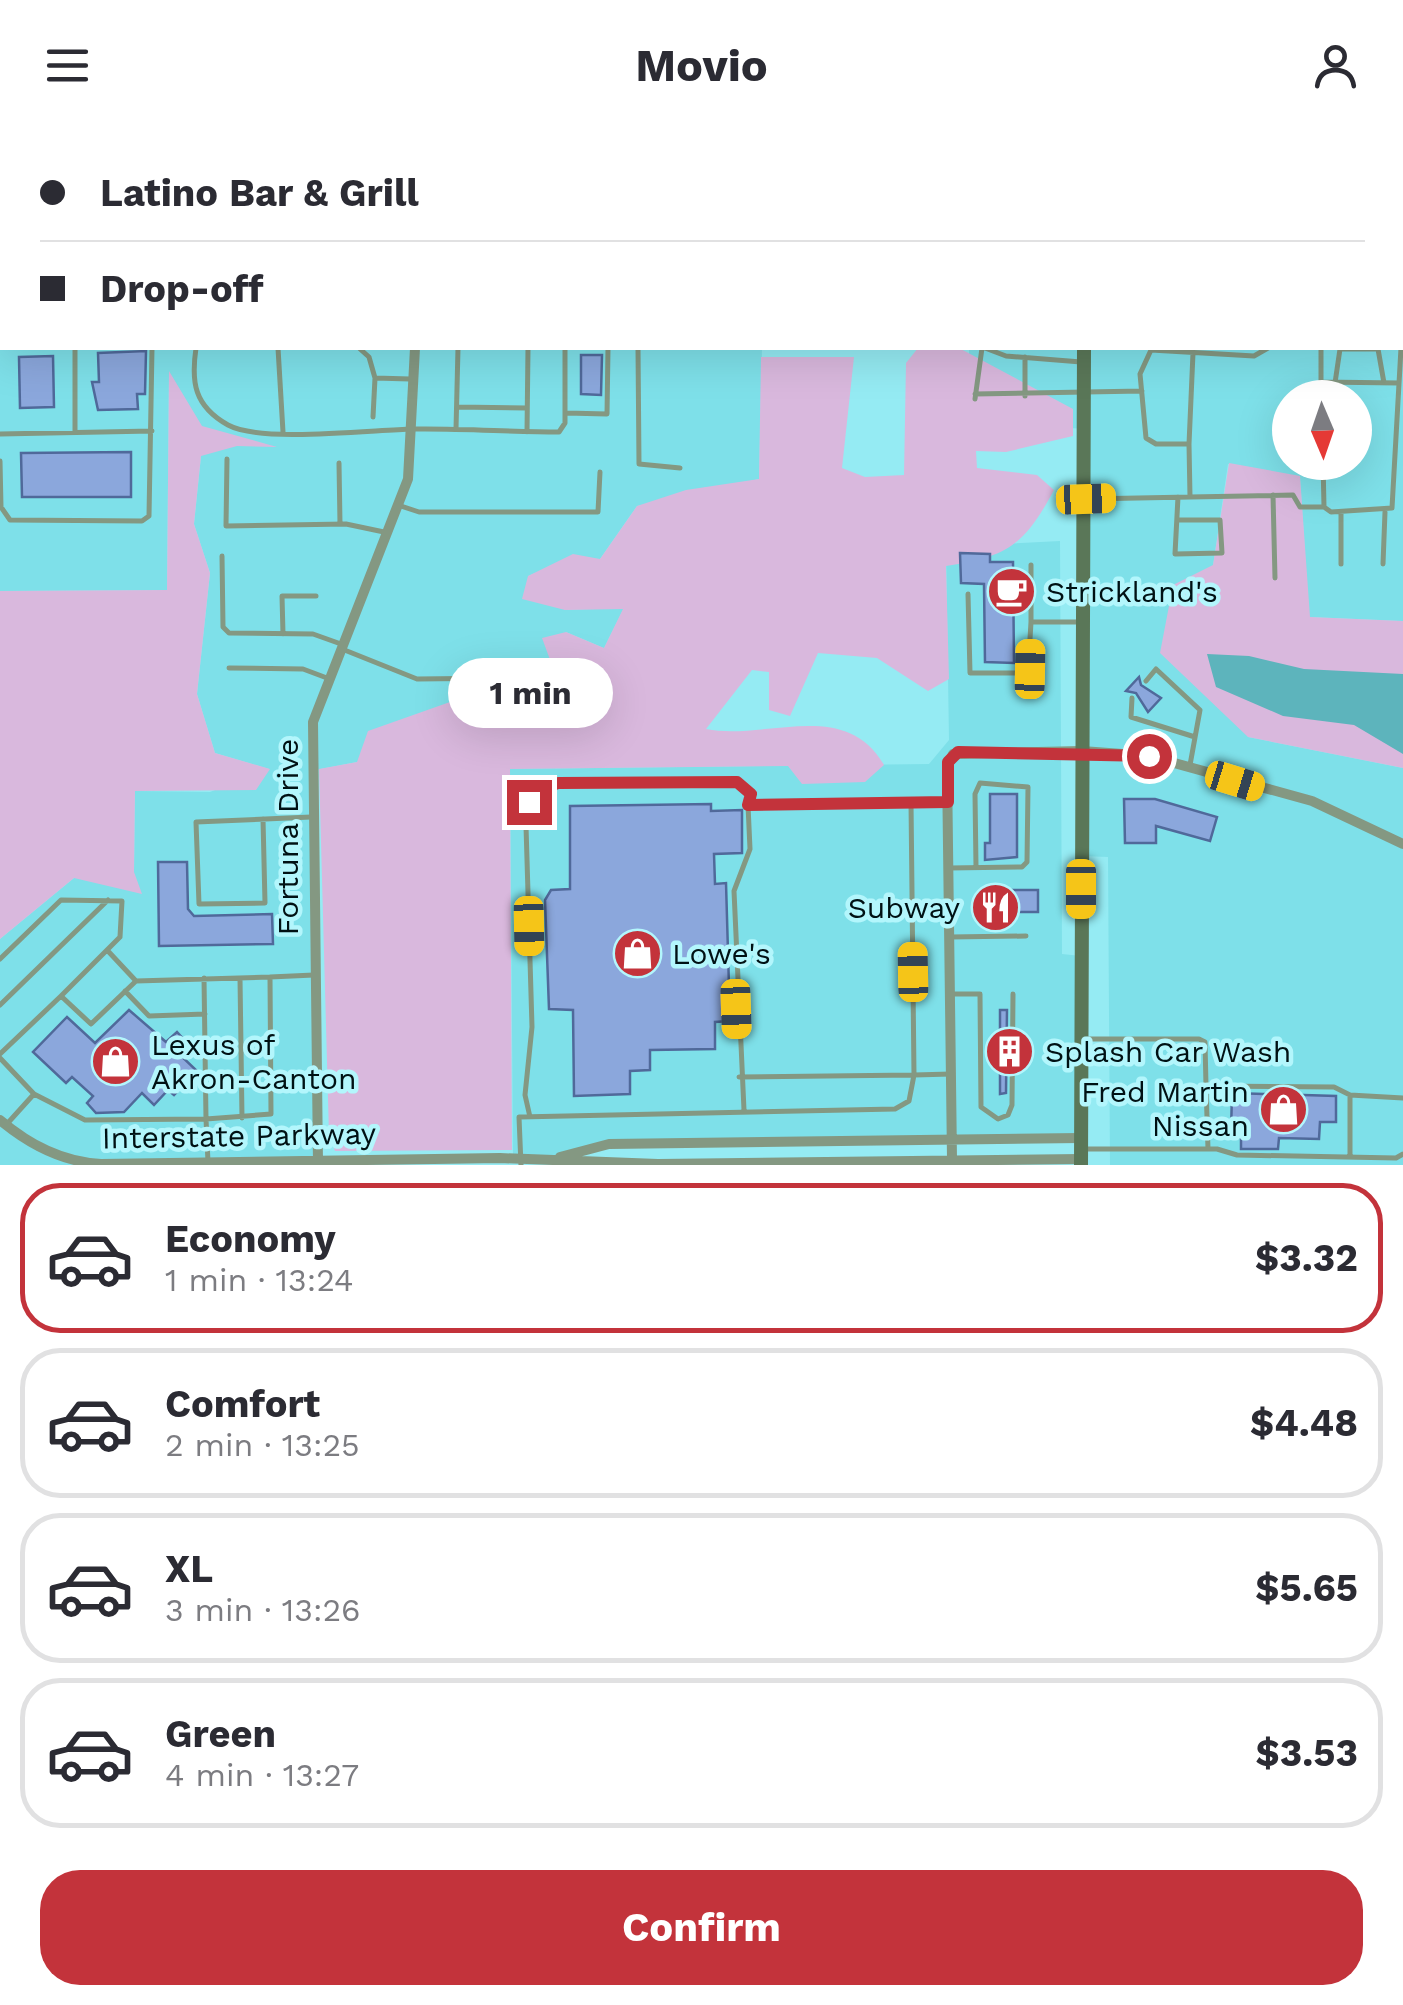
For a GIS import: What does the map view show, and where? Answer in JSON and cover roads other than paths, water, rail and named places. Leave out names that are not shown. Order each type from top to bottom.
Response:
[{"type":"main road","points":[[1081,1153],[1084,355]]},
{"type":"street","name":"Fortuna Drive","points":[[318,1162],[312,722],[408,478],[416,350]]},
{"type":"street","points":[[952,1162],[947,767],[953,754],[1082,752],[1149,756],[1312,800],[1403,844]]},
{"type":"street","name":"Interstate Parkway","points":[[3,1122],[60,1157],[102,1164],[521,1162],[609,1144],[952,1140],[1081,1153]]},
{"type":"street","points":[[704,1143],[705,1164]]},
{"type":"street","name":"Interstate Parkway","points":[[549,1159],[705,1164],[952,1162],[1081,1153]]},
{"type":"lane","points":[[74,432],[75,350]]},
{"type":"lane","points":[[0,461],[1,507],[10,520],[142,521],[152,509],[152,350]]},
{"type":"lane","points":[[196,350],[192,380],[196,397],[214,416],[241,430],[283,432],[559,432],[565,413],[565,350]]},
{"type":"lane","points":[[278,350],[283,432]]},
{"type":"lane","points":[[361,350],[369,357],[375,378],[373,417]]},
{"type":"lane","points":[[456,430],[458,350]]},
{"type":"lane","points":[[527,432],[528,350]]},
{"type":"lane","points":[[565,413],[607,414],[608,350]]},
{"type":"lane","points":[[638,350],[639,464],[680,468]]},
{"type":"lane","points":[[983,350],[975,397],[1142,392]]},
{"type":"lane","points":[[992,350],[1025,357],[1084,355]]},
{"type":"lane","points":[[1190,444],[1156,444],[1146,438],[1143,363],[1152,350],[1254,356],[1264,350]]},
{"type":"lane","points":[[1320,350],[1321,380]]},
{"type":"lane","points":[[1335,380],[1340,350]]},
{"type":"lane","points":[[1378,350],[1384,383]]},
{"type":"lane","points":[[1384,564],[1384,512],[1396,499],[1401,350]]},
{"type":"lane","points":[[1190,497],[1193,353]]},
{"type":"lane","points":[[1025,357],[1025,396]]},
{"type":"lane","points":[[375,378],[414,378]]},
{"type":"lane","points":[[1372,383],[1399,383]]},
{"type":"lane","points":[[456,407],[527,408]]},
{"type":"lane","points":[[0,434],[152,431]]},
{"type":"lane","points":[[227,459],[226,526],[340,524],[387,533]]},
{"type":"lane","points":[[339,464],[340,524]]},
{"type":"lane","points":[[398,506],[419,512],[598,512],[600,472]]},
{"type":"lane","points":[[1323,480],[1324,506]]},
{"type":"lane","points":[[1273,495],[1275,578]]},
{"type":"lane","points":[[1086,499],[1293,495],[1300,507],[1324,506],[1342,513],[1384,512]]},
{"type":"lane","points":[[1178,497],[1179,520]]},
{"type":"lane","points":[[1341,564],[1342,513]]},
{"type":"lane","points":[[1174,520],[1179,520],[1220,520],[1222,553],[1176,554],[1174,520]]},
{"type":"lane","points":[[222,556],[223,627],[229,633],[313,634],[418,679],[515,678]]},
{"type":"lane","points":[[968,594],[970,673],[1028,674],[1031,565]]},
{"type":"lane","points":[[284,634],[282,596],[316,596]]},
{"type":"lane","points":[[1031,622],[1084,622]]},
{"type":"lane","points":[[229,668],[303,669],[327,678]]},
{"type":"lane","points":[[1146,680],[1156,669],[1200,710],[1189,768]]},
{"type":"lane","points":[[1132,698],[1130,717],[1196,737]]},
{"type":"lane","points":[[530,1117],[524,1095],[532,1026],[526,826],[530,794],[558,783],[737,782],[751,794],[750,849],[734,891],[744,1110]]},
{"type":"lane","points":[[949,868],[1022,866],[1027,862],[1028,787],[1020,782],[980,783],[975,794],[976,867]]},
{"type":"lane","points":[[521,1162],[519,1118],[904,1107],[910,1102],[914,1074],[911,802]]},
{"type":"lane","points":[[748,805],[948,802]]},
{"type":"lane","points":[[263,819],[266,903],[199,904],[196,822],[263,819],[311,817]]},
{"type":"lane","points":[[0,959],[61,900],[122,901],[122,934],[0,1056],[34,1094],[84,1120],[242,1118],[271,1114],[270,977]]},
{"type":"lane","points":[[0,1005],[108,900]]},
{"type":"lane","points":[[950,938],[1026,936]]},
{"type":"lane","points":[[107,950],[136,981]]},
{"type":"lane","points":[[61,996],[91,1024],[136,981],[314,976]]},
{"type":"lane","points":[[204,978],[208,1162]]},
{"type":"lane","points":[[240,978],[242,1118]]},
{"type":"lane","points":[[125,991],[150,1016],[205,1014]]},
{"type":"lane","points":[[950,994],[980,994],[981,1107],[998,1119],[1008,1115],[1012,1105],[1012,994]]},
{"type":"lane","points":[[1080,1039],[1205,1042],[1208,1149]]},
{"type":"lane","points":[[740,1077],[952,1074]]},
{"type":"lane","points":[[1206,1086],[1334,1086],[1350,1095],[1403,1098]]},
{"type":"lane","points":[[3,1122],[34,1094]]},
{"type":"lane","points":[[1350,1095],[1350,1157]]},
{"type":"lane","points":[[1081,1153],[1208,1149],[1237,1156],[1403,1154]]},
{"type":"place","name":"Strickland's","points":[[1011,592]]},
{"type":"place","name":"Subway","points":[[995,908]]},
{"type":"place","name":"Lowe's","points":[[637,954]]},
{"type":"place","name":"Splash Car Wash","points":[[1010,1052]]},
{"type":"place","name":"Lexus of Akron-Canton","points":[[116,1062]]},
{"type":"place","name":"Fred Martin Nissan","points":[[1284,1109]]}]
